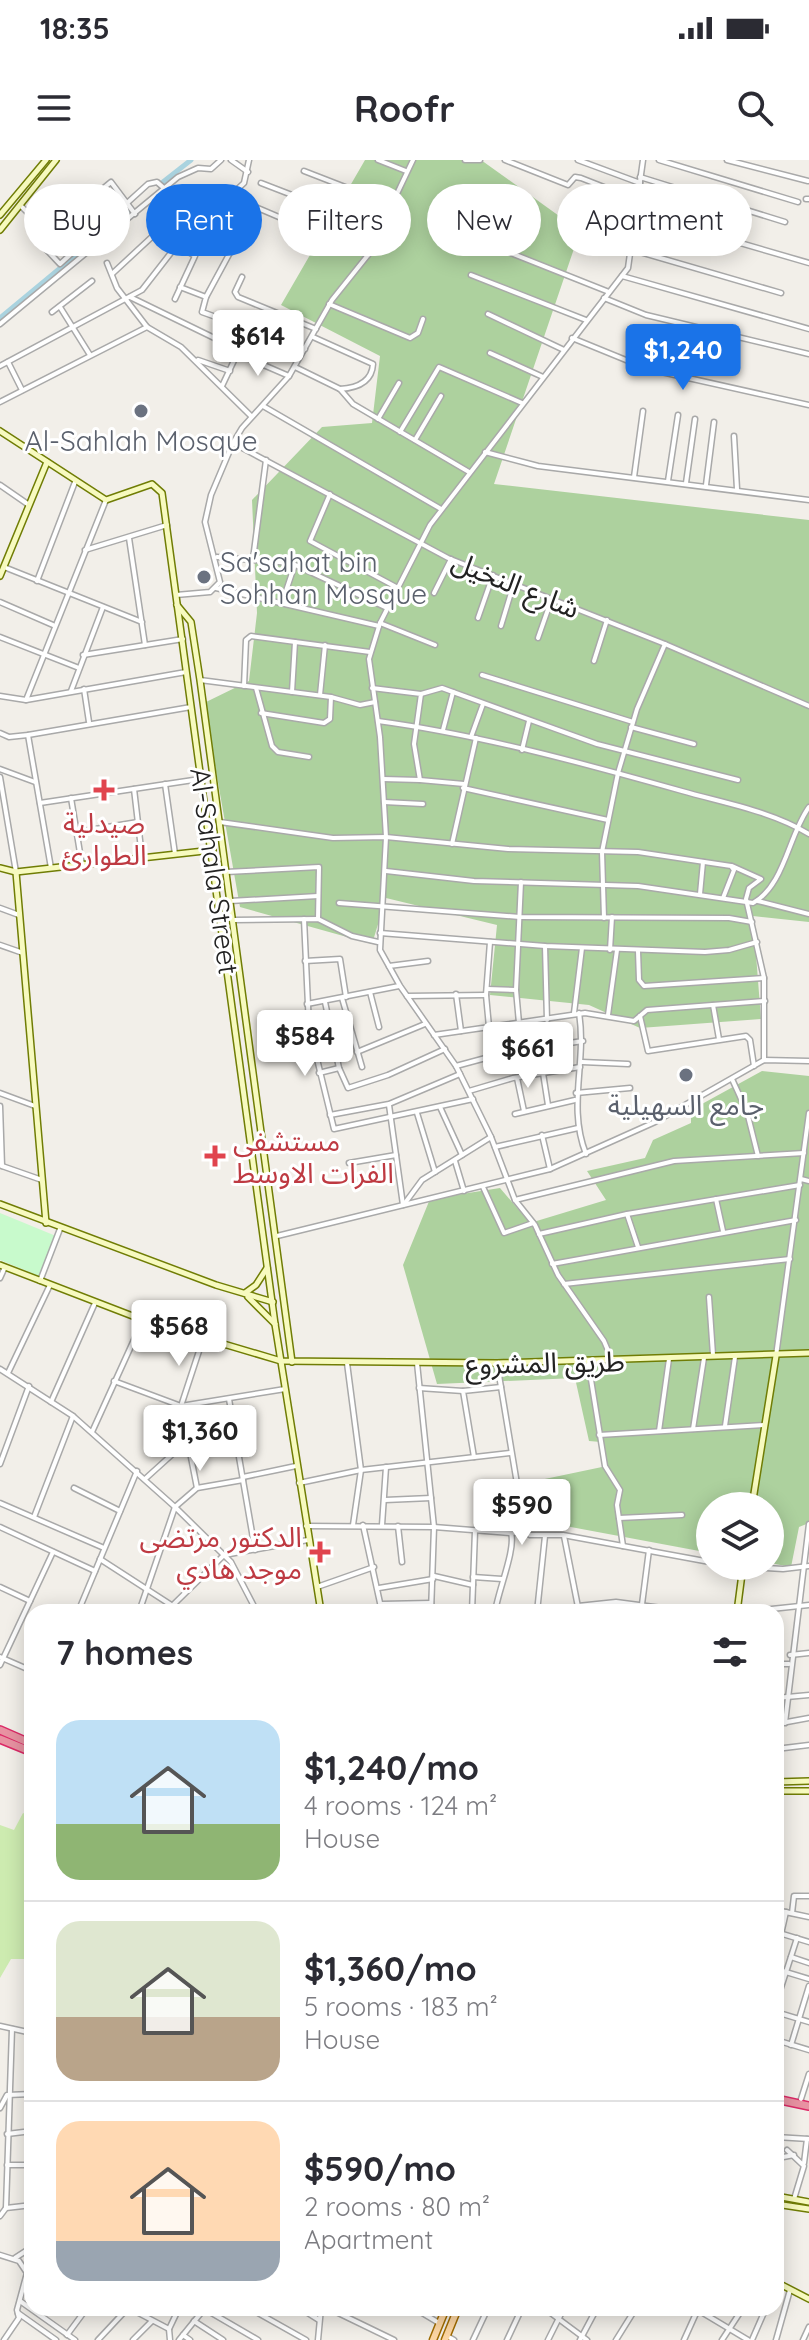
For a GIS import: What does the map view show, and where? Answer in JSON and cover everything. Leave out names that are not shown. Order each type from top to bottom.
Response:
[{"type":"highway","points":[[0,1730],[24,1741]]},
{"type":"highway","points":[[0,1739],[24,1749]]},
{"type":"highway","points":[[784,2098],[806,2102]]},
{"type":"main road","points":[[0,215],[46,160]]},
{"type":"main road","points":[[0,230],[56,160]]},
{"type":"main road","points":[[0,431],[106,500]]},
{"type":"main road","points":[[1,571],[47,462]]},
{"type":"main road","name":"Al-Sahala Street","points":[[106,500],[155,484],[162,493],[213,850],[275,1324],[320,1604]]},
{"type":"main road","name":"Al-Sahala Street","points":[[177,605],[191,622],[200,680],[292,1362]]},
{"type":"main road","points":[[0,868],[16,872],[213,850]]},
{"type":"main road","points":[[16,872],[46,1223]]},
{"type":"main road","points":[[239,1046],[250,1045]]},
{"type":"main road","points":[[0,1204],[60,1229],[273,1302]]},
{"type":"main road","points":[[245,1293],[256,1285],[268,1264]]},
{"type":"main road","name":"طريق المشروع","points":[[2,1266],[143,1320],[281,1361],[497,1363],[809,1353]]},
{"type":"main road","points":[[245,1293],[275,1324]]},
{"type":"main road","points":[[754,1492],[776,1356]]},
{"type":"main road","points":[[741,1604],[742,1580]]},
{"type":"main road","points":[[784,1782],[809,1781]]},
{"type":"main road","points":[[784,1791],[809,1791]]},
{"type":"main road","points":[[784,2197],[809,2202]]},
{"type":"main road","points":[[784,2205],[809,2209]]},
{"type":"main road","points":[[784,2287],[809,2299]]},
{"type":"main road","points":[[433,2340],[443,2316]]},
{"type":"main road","points":[[446,2338],[455,2316]]},
{"type":"street","points":[[170,184],[198,168],[211,169],[221,160]]},
{"type":"street","points":[[231,160],[248,172]]},
{"type":"street","points":[[243,184],[249,160]]},
{"type":"street","points":[[378,160],[406,171]]},
{"type":"street","points":[[399,184],[413,160]]},
{"type":"street","points":[[465,160],[480,160]]},
{"type":"street","points":[[505,160],[565,184]]},
{"type":"street","points":[[578,160],[785,222]]},
{"type":"street","points":[[640,184],[643,160]]},
{"type":"street","points":[[659,160],[798,202]]},
{"type":"street","points":[[727,160],[808,181]]},
{"type":"street","points":[[304,171],[337,184]]},
{"type":"street","points":[[569,184],[575,177],[597,184]]},
{"type":"street","points":[[261,183],[278,190]]},
{"type":"street","points":[[130,203],[146,188]]},
{"type":"street","points":[[20,205],[24,209]]},
{"type":"street","points":[[0,324],[146,205]]},
{"type":"street","points":[[130,206],[135,214]]},
{"type":"street","points":[[113,273],[146,242]]},
{"type":"street","points":[[752,246],[809,263]]},
{"type":"street","points":[[51,256],[57,263],[63,264],[72,256]]},
{"type":"street","points":[[0,366],[142,290],[168,256]]},
{"type":"street","points":[[175,299],[195,256]]},
{"type":"street","points":[[226,256],[202,312],[305,349]]},
{"type":"street","points":[[216,588],[221,577],[206,532],[207,509],[233,443],[251,416],[289,376],[329,304],[367,256]]},
{"type":"street","points":[[518,256],[609,292]]},
{"type":"street","points":[[612,1360],[604,1341],[552,1264],[533,1223],[515,1200],[491,1137],[456,1066],[400,986],[378,942],[384,906],[386,837],[371,652],[387,608],[419,543],[441,509],[622,276],[630,256]]},
{"type":"street","points":[[654,256],[781,293]]},
{"type":"street","points":[[107,263],[147,327],[167,337],[193,358],[251,416]]},
{"type":"street","points":[[471,275],[586,320]]},
{"type":"street","points":[[622,276],[809,329]]},
{"type":"street","points":[[242,277],[235,292],[238,297],[316,329]]},
{"type":"street","points":[[52,312],[92,281]]},
{"type":"street","points":[[180,287],[206,297]]},
{"type":"street","points":[[604,298],[646,315],[809,354]]},
{"type":"street","points":[[128,299],[239,350],[222,386]]},
{"type":"street","points":[[329,304],[410,338],[418,333],[423,319]]},
{"type":"street","points":[[60,307],[90,356]]},
{"type":"street","points":[[488,314],[564,350]]},
{"type":"street","points":[[0,402],[147,327]]},
{"type":"street","points":[[313,336],[373,364],[365,382],[357,388],[340,389]]},
{"type":"street","points":[[572,338],[648,369],[809,405]]},
{"type":"street","points":[[490,353],[543,377]]},
{"type":"street","points":[[238,354],[289,376]]},
{"type":"street","points":[[193,358],[230,371]]},
{"type":"street","points":[[8,362],[22,390]]},
{"type":"street","points":[[294,367],[340,389],[353,404],[469,472]]},
{"type":"street","points":[[400,432],[439,367],[522,403]]},
{"type":"street","points":[[378,419],[399,383]]},
{"type":"street","points":[[415,440],[441,396]]},
{"type":"street","points":[[263,405],[441,509]]},
{"type":"street","points":[[634,477],[643,411]]},
{"type":"street","points":[[668,481],[678,415]]},
{"type":"street","points":[[686,483],[695,419]]},
{"type":"street","points":[[706,485],[714,422]]},
{"type":"street","points":[[734,436],[737,489]]},
{"type":"street","name":"شارع النخيل","points":[[233,443],[451,559],[607,620],[809,706]]},
{"type":"street","points":[[485,452],[538,466],[809,500]]},
{"type":"street","points":[[253,559],[266,460]]},
{"type":"street","points":[[37,581],[75,482]]},
{"type":"street","points":[[0,485],[29,505]]},
{"type":"street","points":[[330,494],[310,541],[398,588]]},
{"type":"street","points":[[26,700],[106,500]]},
{"type":"street","points":[[84,550],[167,525]]},
{"type":"street","points":[[129,538],[145,645]]},
{"type":"street","points":[[216,557],[291,563],[387,608]]},
{"type":"street","points":[[434,593],[451,559]]},
{"type":"street","points":[[282,603],[294,567]]},
{"type":"street","points":[[1,571],[37,581],[142,622]]},
{"type":"street","points":[[478,618],[493,575]]},
{"type":"street","points":[[501,626],[514,583]]},
{"type":"street","points":[[176,596],[216,588],[380,624],[435,645]]},
{"type":"street","points":[[538,638],[552,598]]},
{"type":"street","points":[[0,602],[54,625]]},
{"type":"street","points":[[71,691],[103,607]]},
{"type":"street","points":[[594,661],[607,620]]},
{"type":"street","points":[[244,686],[247,638],[251,636],[371,652]]},
{"type":"street","points":[[0,637],[79,668]]},
{"type":"street","points":[[83,655],[183,639]]},
{"type":"street","points":[[291,692],[295,642]]},
{"type":"street","points":[[604,918],[602,852],[618,773],[632,724],[665,644]]},
{"type":"street","points":[[319,695],[325,645]]},
{"type":"street","points":[[0,696],[26,700],[186,672]]},
{"type":"street","points":[[482,675],[694,744]]},
{"type":"street","points":[[200,680],[319,695],[360,705],[375,702]]},
{"type":"street","points":[[256,688],[261,713],[276,750],[309,757]]},
{"type":"street","points":[[372,688],[421,694],[442,688],[624,752],[738,780]]},
{"type":"street","points":[[84,689],[89,723]]},
{"type":"street","points":[[443,730],[453,692]]},
{"type":"street","points":[[420,780],[414,744],[421,694]]},
{"type":"street","points":[[261,713],[324,723],[330,719],[331,697]]},
{"type":"street","points":[[452,844],[483,704]]},
{"type":"street","points":[[0,733],[9,737],[28,735],[191,707]]},
{"type":"street","points":[[378,721],[443,730],[618,773],[797,826],[809,834]]},
{"type":"street","points":[[522,750],[530,721]]},
{"type":"street","points":[[28,735],[51,868]]},
{"type":"street","points":[[0,769],[37,782]]},
{"type":"street","points":[[0,777],[16,872]]},
{"type":"street","points":[[40,803],[202,779]]},
{"type":"street","points":[[383,779],[464,786],[608,820]]},
{"type":"street","points":[[165,784],[175,854]]},
{"type":"street","points":[[134,789],[142,857]]},
{"type":"street","points":[[71,798],[82,865]]},
{"type":"street","points":[[384,802],[423,804]]},
{"type":"street","points":[[758,901],[773,883],[797,826],[809,807]]},
{"type":"street","points":[[77,832],[138,822]]},
{"type":"street","points":[[219,822],[333,838],[386,837],[703,862],[731,866],[761,879],[749,888],[747,904],[764,978],[764,1060]]},
{"type":"street","points":[[0,828],[9,832]]},
{"type":"street","points":[[700,894],[703,862]]},
{"type":"street","points":[[723,898],[734,870],[731,866]]},
{"type":"street","points":[[226,872],[319,867],[318,919]]},
{"type":"street","points":[[386,871],[700,894],[747,904],[758,901],[809,914]]},
{"type":"street","points":[[519,1023],[516,990],[521,882]]},
{"type":"street","points":[[230,901],[318,896]]},
{"type":"street","points":[[339,903],[520,917],[729,918],[752,922]]},
{"type":"street","points":[[0,908],[19,915]]},
{"type":"street","points":[[610,950],[612,917]]},
{"type":"street","points":[[304,919],[307,1004],[319,1073],[336,1130],[473,1099]]},
{"type":"street","points":[[233,920],[318,919],[365,941],[378,942]]},
{"type":"street","points":[[380,933],[638,951],[705,952],[757,942]]},
{"type":"street","points":[[489,1028],[486,992],[490,942]]},
{"type":"street","points":[[0,945],[23,953]]},
{"type":"street","points":[[545,946],[547,1020]]},
{"type":"street","points":[[582,948],[576,1014],[583,1041],[575,1100],[578,1128],[586,1154]]},
{"type":"street","points":[[608,1016],[617,950]]},
{"type":"street","points":[[638,951],[639,980],[644,986],[764,978]]},
{"type":"street","points":[[305,961],[340,959],[344,997],[362,1067]]},
{"type":"street","points":[[389,966],[428,961]]},
{"type":"street","points":[[307,1004],[400,986]]},
{"type":"street","points":[[407,996],[516,990]]},
{"type":"street","points":[[370,992],[379,1027]]},
{"type":"street","points":[[456,994],[461,1031]]},
{"type":"street","points":[[434,1035],[576,1014],[634,1021],[647,1010],[765,1001]]},
{"type":"street","points":[[325,1002],[339,1068],[348,1088],[388,1075],[445,1049]]},
{"type":"street","points":[[713,1005],[719,1039]]},
{"type":"street","points":[[640,1016],[650,1052],[719,1039],[749,1038],[754,1066]]},
{"type":"street","points":[[357,1052],[425,1024]]},
{"type":"street","points":[[456,1066],[508,1052],[583,1041]]},
{"type":"street","points":[[277,1236],[550,1169],[586,1154],[764,1060],[809,1061]]},
{"type":"street","points":[[469,1091],[581,1065],[628,1064]]},
{"type":"street","points":[[319,1073],[339,1068]]},
{"type":"street","points":[[543,1073],[548,1105]]},
{"type":"street","points":[[330,1116],[389,1104],[460,1074]]},
{"type":"street","points":[[517,1078],[524,1111]]},
{"type":"street","points":[[732,1079],[747,1112],[758,1156]]},
{"type":"street","points":[[576,1093],[630,1088]]},
{"type":"street","points":[[0,1093],[36,1106]]},
{"type":"street","points":[[515,1114],[575,1100]]},
{"type":"street","points":[[389,1104],[403,1205]]},
{"type":"street","points":[[0,1106],[1,1166],[42,1180]]},
{"type":"street","points":[[440,1107],[462,1155]]},
{"type":"street","points":[[417,1113],[435,1172]]},
{"type":"street","points":[[776,1356],[809,1113]]},
{"type":"street","points":[[495,1147],[578,1128]]},
{"type":"street","points":[[542,1135],[550,1169]]},
{"type":"street","points":[[403,1205],[422,1180],[491,1137]]},
{"type":"street","points":[[515,1200],[674,1161],[804,1153]]},
{"type":"street","points":[[349,1163],[396,1155]]},
{"type":"street","points":[[455,1161],[464,1191]]},
{"type":"street","points":[[539,1234],[627,1214],[809,1181]]},
{"type":"street","points":[[483,1187],[504,1233],[533,1223]]},
{"type":"street","points":[[716,1199],[723,1231]]},
{"type":"street","points":[[627,1214],[638,1247]]},
{"type":"street","points":[[552,1264],[796,1220]]},
{"type":"street","points":[[40,1281],[60,1229]]},
{"type":"street","points":[[564,1284],[790,1259]]},
{"type":"street","points":[[0,1278],[2,1266]]},
{"type":"street","points":[[8,1373],[50,1285]]},
{"type":"street","points":[[709,1297],[713,1358]]},
{"type":"street","points":[[51,1402],[95,1303]]},
{"type":"street","points":[[92,1432],[143,1320]]},
{"type":"street","points":[[197,1488],[181,1406],[203,1339]]},
{"type":"street","points":[[725,1426],[735,1357]]},
{"type":"street","points":[[693,1429],[704,1358]]},
{"type":"street","points":[[659,1431],[669,1359]]},
{"type":"street","points":[[588,1361],[605,1466],[620,1490],[619,1518],[623,1546]]},
{"type":"street","points":[[347,1363],[361,1470],[353,1525]]},
{"type":"street","points":[[363,1525],[382,1604],[432,1603],[434,1527],[417,1363]]},
{"type":"street","points":[[497,1363],[525,1532]]},
{"type":"street","points":[[0,1369],[73,1416],[137,1471],[231,1562],[253,1604]]},
{"type":"street","points":[[114,1381],[181,1406],[285,1389]]},
{"type":"street","points":[[0,1464],[29,1386]]},
{"type":"street","points":[[419,1388],[463,1391],[501,1387]]},
{"type":"street","points":[[463,1391],[474,1457]]},
{"type":"street","points":[[229,1399],[255,1550]]},
{"type":"street","points":[[34,1517],[73,1416]]},
{"type":"street","points":[[599,1435],[765,1425]]},
{"type":"street","points":[[145,1479],[187,1441]]},
{"type":"street","points":[[299,1483],[361,1470],[510,1453]]},
{"type":"street","points":[[143,1604],[175,1507],[197,1488],[296,1466]]},
{"type":"street","points":[[382,1526],[386,1467]]},
{"type":"street","points":[[81,1604],[137,1471]]},
{"type":"street","points":[[74,1488],[120,1511]]},
{"type":"street","points":[[384,1500],[431,1498]]},
{"type":"street","points":[[0,1503],[104,1548]]},
{"type":"street","points":[[619,1518],[682,1515]]},
{"type":"street","points":[[306,1526],[434,1527],[563,1535],[696,1559]]},
{"type":"street","points":[[398,1526],[402,1562]]},
{"type":"street","points":[[0,1527],[95,1571]]},
{"type":"street","points":[[809,1528],[806,1566],[790,1655],[785,1723],[809,1718]]},
{"type":"street","points":[[472,1604],[475,1531]]},
{"type":"street","points":[[497,1604],[513,1551],[511,1533]]},
{"type":"street","points":[[563,1535],[577,1604]]},
{"type":"street","points":[[538,1604],[545,1536]]},
{"type":"street","points":[[100,1559],[174,1604],[224,1555],[308,1540]]},
{"type":"street","points":[[642,1604],[649,1550]]},
{"type":"street","points":[[28,1604],[53,1552]]},
{"type":"street","points":[[784,1566],[806,1566]]},
{"type":"street","points":[[317,1587],[374,1567]]},
{"type":"street","points":[[473,1577],[502,1579]]},
{"type":"street","points":[[379,1588],[434,1578],[473,1585]]},
{"type":"street","points":[[0,1587],[30,1601]]},
{"type":"street","points":[[784,1607],[809,1605]]},
{"type":"street","points":[[0,1665],[24,1613]]},
{"type":"street","points":[[790,1655],[809,1653]]},
{"type":"street","points":[[1,1658],[24,1668]]},
{"type":"street","points":[[784,1664],[789,1664]]},
{"type":"street","points":[[787,1698],[809,1695]]},
{"type":"street","points":[[784,1748],[809,1745]]},
{"type":"street","points":[[792,1913],[794,1896],[809,1896]]},
{"type":"street","points":[[784,1917],[786,1912],[809,1917]]},
{"type":"street","points":[[784,1935],[809,1942]]},
{"type":"street","points":[[784,1978],[797,1938]]},
{"type":"street","points":[[791,1957],[809,1963]]},
{"type":"street","points":[[786,1972],[809,1979]]},
{"type":"street","points":[[791,2045],[809,1986]]},
{"type":"street","points":[[784,2014],[809,2022]]},
{"type":"street","points":[[0,2026],[24,2031]]},
{"type":"street","points":[[0,2216],[6,2208],[7,2095],[12,2029]]},
{"type":"street","points":[[784,2043],[809,2050]]},
{"type":"street","points":[[806,2102],[809,2074]]},
{"type":"street","points":[[7,2095],[24,2094]]},
{"type":"street","points":[[0,2108],[7,2095]]},
{"type":"street","points":[[7,2134],[24,2132]]},
{"type":"street","points":[[784,2138],[808,2139],[794,2199]]},
{"type":"street","points":[[787,2150],[804,2163]]},
{"type":"street","points":[[784,2157],[794,2155]]},
{"type":"street","points":[[7,2165],[24,2165]]},
{"type":"street","points":[[6,2208],[24,2206]]},
{"type":"street","points":[[15,2258],[24,2252]]},
{"type":"street","points":[[0,2255],[15,2258],[24,2266]]},
{"type":"street","points":[[4,2340],[16,2324],[24,2289]]},
{"type":"street","points":[[784,2311],[790,2290]]},
{"type":"street","points":[[20,2301],[24,2304]]},
{"type":"street","points":[[18,2313],[56,2340]]},
{"type":"street","points":[[41,2316],[75,2340]]},
{"type":"street","points":[[67,2335],[81,2316]]},
{"type":"street","points":[[98,2340],[120,2316]]},
{"type":"street","points":[[142,2316],[169,2329],[175,2339]]},
{"type":"street","points":[[169,2329],[175,2316]]},
{"type":"street","points":[[175,2339],[198,2316]]},
{"type":"street","points":[[218,2316],[258,2340]]},
{"type":"street","points":[[263,2316],[306,2340]]},
{"type":"street","points":[[313,2316],[319,2320]]},
{"type":"street","points":[[320,2316],[320,2339]]},
{"type":"street","points":[[344,2316],[394,2340]]},
{"type":"street","points":[[428,2316],[440,2323]]},
{"type":"street","points":[[473,2340],[484,2316]]},
{"type":"street","points":[[507,2340],[518,2316]]},
{"type":"street","points":[[554,2316],[583,2339],[593,2316]]},
{"type":"street","points":[[548,2340],[560,2316]]},
{"type":"street","points":[[616,2340],[631,2316]]},
{"type":"street","points":[[684,2340],[695,2316]]},
{"type":"street","points":[[710,2316],[750,2340],[762,2316]]},
{"type":"street","points":[[722,2340],[738,2316]]},
{"type":"street","points":[[782,2316],[776,2338],[784,2340]]},
{"type":"street","points":[[133,2340],[152,2321]]},
{"type":"street","points":[[194,2321],[223,2340]]},
{"type":"street","points":[[803,2340],[809,2327]]},
{"type":"street","points":[[376,2340],[379,2333]]},
{"type":"street","points":[[446,2338],[454,2340]]},
{"type":"street","points":[[175,2339],[190,2340]]},
{"type":"green space","points":[[365,160],[481,160],[514,184],[427,184],[427,256],[541,256],[541,203],[557,215],[557,256],[572,256],[494,484],[809,520],[809,922],[753,916],[761,1019],[640,1028],[589,1005],[490,995],[497,925],[386,898],[372,944],[240,907],[204,703],[249,681],[257,613],[252,500],[322,427],[372,423],[380,356],[281,305],[309,256],[411,256],[411,184],[351,184]]},
{"type":"green space","points":[[762,1071],[809,1076],[809,1523],[799,1527],[791,1567],[784,1566],[784,1492],[696,1492],[696,1550],[544,1522],[540,1480],[602,1467],[601,1442],[589,1441],[575,1378],[437,1384],[403,1265],[430,1199],[500,1188],[530,1223],[606,1200],[587,1171],[645,1158],[653,1140],[691,1123],[691,1110]]},
{"type":"green space","points":[[0,1213],[56,1236],[39,1276],[0,1260]]},
{"type":"green space","points":[[24,1813],[24,1959],[11,1959],[0,1978],[0,1825],[14,1830]]},
{"type":"waterway","points":[[163,182],[191,160]]},
{"type":"waterway","points":[[0,318],[75,256]]},
{"type":"place","name":"Al-Sahlah Mosque","points":[[141,411]]},
{"type":"place","name":"Sa'sahat bin Sohhan Mosque","points":[[204,577]]},
{"type":"place","name":"صيدلية الطوارئ","points":[[104,790]]},
{"type":"place","name":"جامع السهيلية","points":[[686,1075]]},
{"type":"place","name":"مستشفى الفرات الاوسط","points":[[215,1156]]},
{"type":"place","name":"الدكتور مرتضى موجد هادي","points":[[320,1552]]}]
